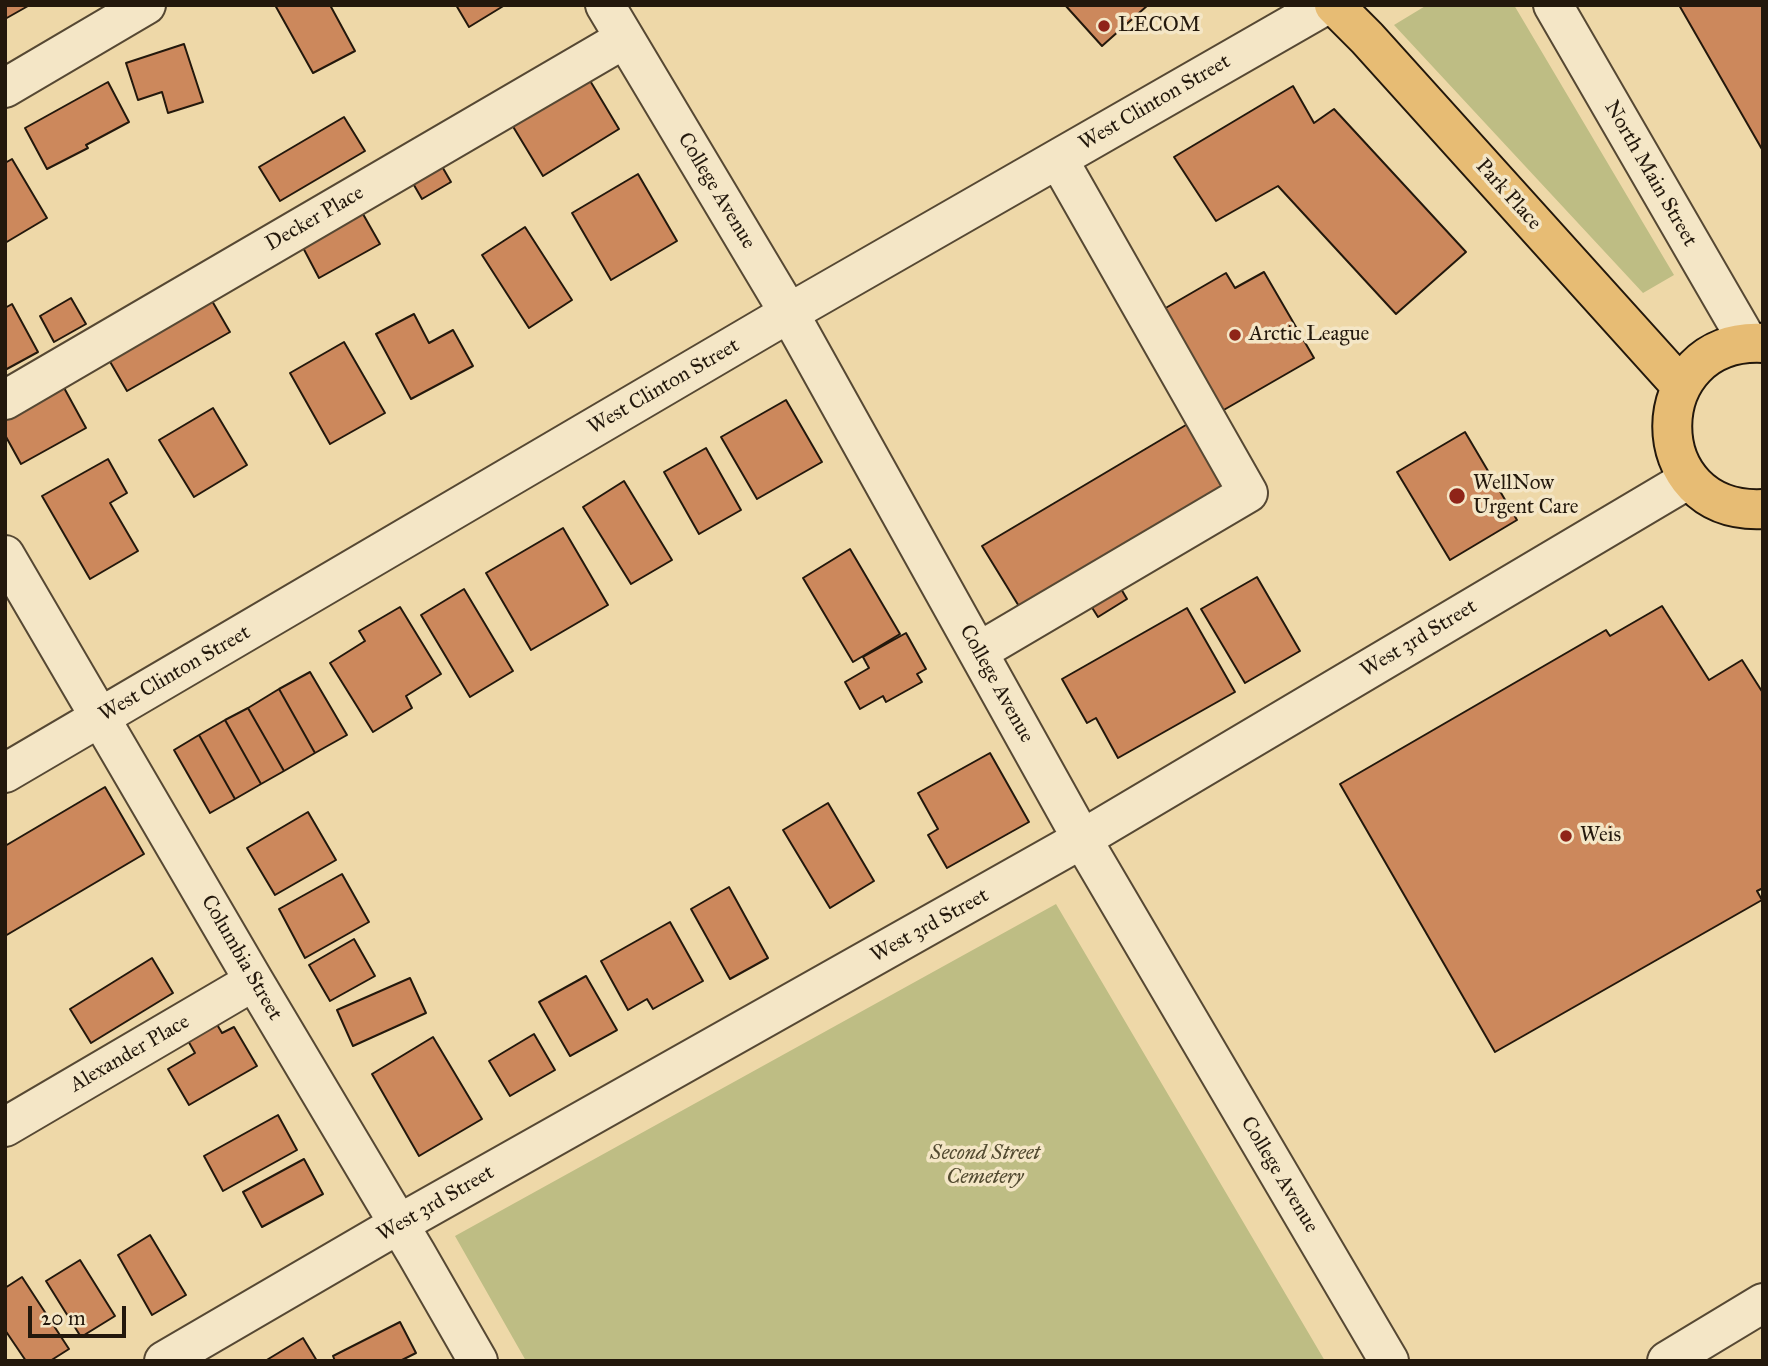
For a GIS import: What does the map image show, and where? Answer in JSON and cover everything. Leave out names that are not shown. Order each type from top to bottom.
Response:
[{"type":"main road","name":"Park Place","points":[[1334,5],[1367,38],[1681,386]]},
{"type":"main road","points":[[1755,343],[1728,347],[1709,356],[1693,369],[1681,386],[1671,424],[1673,444],[1680,462],[1689,479],[1704,493],[1722,503],[1741,508],[1763,509]]},
{"type":"street","points":[[5,89],[146,5]]},
{"type":"street","name":"College Avenue","points":[[605,5],[789,313],[1082,839],[1389,1361]]},
{"type":"street","name":"West Clinton Street","points":[[5,773],[789,313],[1326,5]]},
{"type":"street","name":"North Main Street","points":[[1553,5],[1755,343]]},
{"type":"street","name":"Decker Place","points":[[5,400],[624,39]]},
{"type":"street","points":[[978,652],[1248,493],[1058,159]]},
{"type":"street","name":"West 3rd Street","points":[[164,1361],[400,1224],[1082,839],[1689,479]]},
{"type":"street","name":"Columbia Street","points":[[5,555],[478,1361]]},
{"type":"street","name":"Alexander Place","points":[[5,1126],[254,981]]},
{"type":"street","points":[[1667,1361],[1763,1303]]},
{"type":"green space","points":[[1427,5],[1514,5],[1674,275],[1643,293],[1394,25]]},
{"type":"green space","name":"Second Street Cemetery","points":[[1056,904],[1325,1361],[526,1361],[455,1236]]},
{"type":"building","points":[[5,5],[27,5],[28,6],[5,19]]},
{"type":"building","points":[[275,5],[330,5],[355,51],[313,73]]},
{"type":"building","points":[[456,5],[505,5],[469,27]]},
{"type":"building","name":"LECOM","points":[[1065,5],[1148,5],[1102,46]]},
{"type":"building","points":[[1679,5],[1763,5],[1763,151]]},
{"type":"building","points":[[184,44],[203,102],[168,113],[162,92],[138,100],[126,63]]},
{"type":"building","points":[[583,69],[619,129],[543,176],[506,115]]},
{"type":"building","points":[[108,82],[129,122],[86,145],[88,148],[47,169],[25,128]]},
{"type":"building","points":[[1293,86],[1314,123],[1334,109],[1466,252],[1396,314],[1278,186],[1216,221],[1174,157]]},
{"type":"building","points":[[344,117],[365,151],[280,201],[259,167]]},
{"type":"building","points":[[436,156],[451,182],[422,199],[407,173]]},
{"type":"building","points":[[12,159],[47,218],[5,243],[5,163]]},
{"type":"building","points":[[638,174],[677,241],[611,280],[572,213]]},
{"type":"building","points":[[359,207],[380,244],[319,278],[299,240]]},
{"type":"building","points":[[525,227],[572,300],[529,328],[482,255]]},
{"type":"building","name":"Arctic League","points":[[1264,272],[1314,358],[1215,415],[1157,313],[1226,273],[1235,288]]},
{"type":"building","points":[[208,294],[230,332],[127,391],[105,353]]},
{"type":"building","points":[[71,298],[86,324],[54,342],[40,316]]},
{"type":"building","points":[[12,304],[38,352],[5,370],[5,308]]},
{"type":"building","points":[[414,314],[429,343],[453,330],[473,366],[411,399],[376,334]]},
{"type":"building","points":[[344,342],[385,413],[330,444],[290,373]]},
{"type":"building","points":[[57,375],[86,428],[21,464],[5,435],[5,404]]},
{"type":"building","points":[[786,400],[822,462],[757,499],[721,437]]},
{"type":"building","points":[[213,408],[247,465],[194,497],[159,440]]},
{"type":"building","points":[[1196,419],[1238,490],[1025,616],[982,546]]},
{"type":"building","name":"WellNow Urgent Care","points":[[1465,432],[1517,520],[1450,560],[1397,472]]},
{"type":"building","points":[[706,448],[741,510],[699,534],[664,472]]},
{"type":"building","points":[[108,459],[127,493],[110,503],[138,551],[90,579],[42,496]]},
{"type":"building","points":[[624,481],[672,560],[631,584],[583,507]]},
{"type":"building","points":[[563,528],[608,605],[531,650],[486,573]]},
{"type":"building","points":[[850,549],[900,634],[853,662],[803,578]]},
{"type":"building","points":[[1114,577],[1127,599],[1098,617],[1084,595]]},
{"type":"building","points":[[1257,577],[1300,651],[1245,683],[1201,609]]},
{"type":"building","points":[[464,589],[513,671],[470,697],[421,615]]},
{"type":"building","name":"Weis","points":[[1662,606],[1709,680],[1742,660],[1763,693],[1763,888],[1757,891],[1762,900],[1495,1052],[1340,784],[1606,630],[1610,636]]},
{"type":"building","points":[[400,607],[441,674],[406,696],[412,708],[373,732],[330,663],[365,641],[359,631]]},
{"type":"building","points":[[1187,608],[1235,692],[1118,758],[1096,718],[1087,723],[1062,679]]},
{"type":"building","points":[[906,633],[926,669],[917,674],[922,682],[886,702],[883,696],[860,709],[845,682],[869,668],[863,657]]},
{"type":"building","points":[[310,672],[347,735],[315,753],[279,689]]},
{"type":"building","points":[[279,689],[315,753],[284,771],[248,708]]},
{"type":"building","points":[[248,708],[284,771],[261,784],[225,720]]},
{"type":"building","points":[[225,720],[261,784],[235,799],[199,735]]},
{"type":"building","points":[[199,735],[235,799],[210,813],[174,750]]},
{"type":"building","points":[[990,753],[1029,822],[947,868],[928,835],[938,829],[918,793]]},
{"type":"building","points":[[105,787],[144,854],[5,936],[5,846]]},
{"type":"building","points":[[828,803],[874,881],[830,908],[783,830]]},
{"type":"building","points":[[308,812],[336,860],[275,895],[247,848]]},
{"type":"building","points":[[342,874],[369,922],[305,958],[279,909]]},
{"type":"building","points":[[729,887],[768,958],[730,979],[691,909]]},
{"type":"building","points":[[670,922],[703,981],[653,1009],[647,999],[628,1010],[601,961]]},
{"type":"building","points":[[354,939],[375,976],[330,1001],[309,965]]},
{"type":"building","points":[[152,958],[173,993],[91,1043],[70,1009]]},
{"type":"building","points":[[586,976],[617,1030],[570,1056],[539,1002]]},
{"type":"building","points":[[410,978],[426,1013],[353,1046],[337,1010]]},
{"type":"building","points":[[212,1016],[222,1033],[234,1027],[257,1066],[189,1105],[168,1069],[195,1053],[183,1032]]},
{"type":"building","points":[[534,1034],[555,1070],[510,1096],[489,1061]]},
{"type":"building","points":[[433,1037],[482,1119],[419,1156],[372,1074]]},
{"type":"building","points":[[278,1115],[297,1150],[223,1191],[204,1156]]},
{"type":"building","points":[[304,1159],[323,1194],[262,1227],[243,1192]]},
{"type":"building","points":[[150,1235],[186,1295],[152,1315],[118,1255]]},
{"type":"building","points":[[80,1260],[115,1316],[81,1337],[46,1281]]},
{"type":"building","points":[[22,1277],[69,1349],[50,1361],[26,1361],[5,1330],[5,1288]]},
{"type":"building","points":[[400,1322],[416,1353],[400,1361],[335,1361],[333,1356]]},
{"type":"building","points":[[303,1338],[317,1361],[265,1361]]},
{"type":"place","name":"LECOM","points":[[1104,26]]},
{"type":"place","name":"Arctic League","points":[[1235,335]]},
{"type":"place","name":"WellNow Urgent Care","points":[[1457,496]]},
{"type":"place","name":"Weis","points":[[1566,836]]}]
